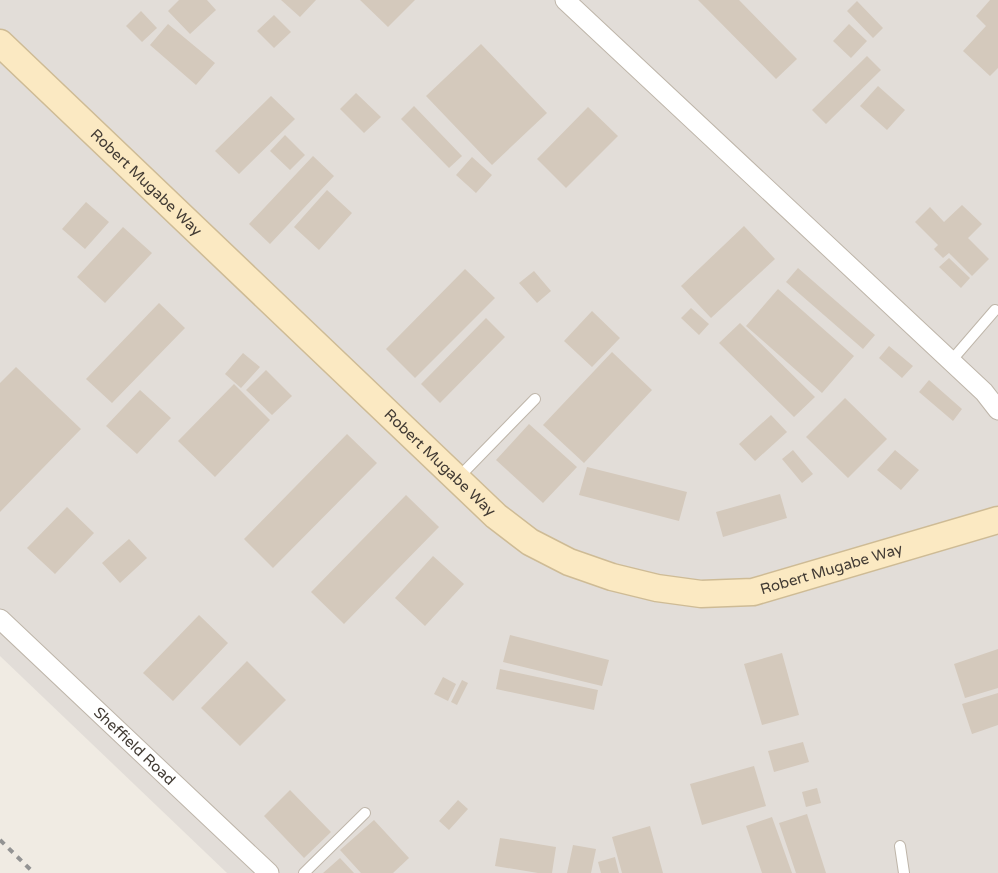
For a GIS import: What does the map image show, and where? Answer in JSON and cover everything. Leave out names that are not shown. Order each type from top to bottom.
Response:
[{"type":"street","points":[[564,0],[952,361],[984,392],[998,410]]},
{"type":"street","name":"Robert Mugabe Way","points":[[0,42],[496,516],[530,542],[569,562],[657,588],[701,594],[753,592],[998,520]]},
{"type":"street","name":"Sheffield Road","points":[[0,619],[269,873]]},
{"type":"lane","points":[[952,361],[995,310]]},
{"type":"lane","points":[[457,480],[534,399]]},
{"type":"lane","points":[[304,873],[365,813]]},
{"type":"lane","points":[[900,846],[904,873]]},
{"type":"shaded area","points":[[0,0],[998,0],[998,873],[227,873],[0,656]]},
{"type":"building","points":[[179,0],[207,0],[216,10],[190,34],[168,11]]},
{"type":"building","points":[[281,0],[316,0],[300,17]]},
{"type":"building","points":[[360,0],[415,0],[388,27]]},
{"type":"building","points":[[698,0],[739,0],[797,59],[776,79]]},
{"type":"building","points":[[990,0],[998,0],[998,68],[990,76],[963,51],[986,26],[976,16]]},
{"type":"building","points":[[857,1],[883,28],[873,38],[847,11]]},
{"type":"building","points":[[141,11],[157,28],[142,42],[126,26]]},
{"type":"building","points":[[274,15],[291,32],[274,48],[257,31]]},
{"type":"building","points":[[168,24],[215,63],[196,85],[150,45]]},
{"type":"building","points":[[849,24],[867,41],[851,58],[833,41]]},
{"type":"building","points":[[481,44],[547,113],[492,165],[426,96]]},
{"type":"building","points":[[867,56],[881,70],[826,124],[812,110]]},
{"type":"building","points":[[878,86],[905,110],[887,130],[860,106]]},
{"type":"building","points":[[356,93],[381,117],[364,133],[340,109]]},
{"type":"building","points":[[271,96],[295,119],[239,174],[215,151]]},
{"type":"building","points":[[414,106],[462,156],[449,168],[401,119]]},
{"type":"building","points":[[588,107],[618,136],[566,188],[537,159]]},
{"type":"building","points":[[285,135],[305,155],[290,170],[270,151]]},
{"type":"building","points":[[313,156],[334,176],[270,244],[249,224]]},
{"type":"building","points":[[472,157],[492,175],[476,193],[456,175]]},
{"type":"building","points":[[327,190],[352,213],[319,250],[294,227]]},
{"type":"building","points":[[86,202],[109,222],[85,249],[62,229]]},
{"type":"building","points":[[962,205],[982,224],[968,238],[989,259],[972,276],[949,253],[943,258],[934,249],[938,245],[915,222],[930,207],[944,222]]},
{"type":"building","points":[[744,226],[775,259],[711,318],[681,286]]},
{"type":"building","points":[[123,227],[152,253],[105,303],[77,277]]},
{"type":"building","points":[[949,258],[970,278],[961,288],[939,267]]},
{"type":"building","points":[[798,268],[875,335],[863,349],[786,282]]},
{"type":"building","points":[[465,269],[495,298],[415,378],[386,349]]},
{"type":"building","points":[[534,271],[551,291],[537,303],[519,283]]},
{"type":"building","points":[[778,289],[854,356],[822,393],[746,326]]},
{"type":"building","points":[[159,303],[185,328],[112,403],[86,379]]},
{"type":"building","points":[[691,308],[709,324],[699,335],[681,318]]},
{"type":"building","points":[[592,311],[620,338],[592,367],[564,341]]},
{"type":"building","points":[[486,318],[505,337],[440,403],[421,384]]},
{"type":"building","points":[[740,323],[815,397],[794,417],[719,343]]},
{"type":"building","points":[[889,346],[913,366],[902,378],[879,358]]},
{"type":"building","points":[[612,352],[652,390],[584,463],[543,425]]},
{"type":"building","points":[[243,353],[260,367],[241,388],[225,374]]},
{"type":"building","points":[[16,367],[81,429],[0,512],[0,383]]},
{"type":"building","points":[[266,370],[292,396],[272,415],[246,390]]},
{"type":"building","points":[[929,380],[962,409],[953,421],[919,392]]},
{"type":"building","points":[[234,384],[270,420],[215,477],[178,441]]},
{"type":"building","points":[[140,390],[171,418],[137,454],[106,426]]},
{"type":"building","points":[[845,398],[887,439],[848,478],[806,437]]},
{"type":"building","points":[[771,415],[787,432],[755,461],[739,444]]},
{"type":"building","points":[[529,424],[577,467],[543,503],[496,460]]},
{"type":"building","points":[[347,434],[377,463],[273,568],[244,539]]},
{"type":"building","points":[[793,450],[813,474],[802,483],[782,459]]},
{"type":"building","points":[[895,450],[919,470],[901,490],[877,470]]},
{"type":"building","points":[[587,467],[687,492],[679,521],[579,495]]},
{"type":"building","points":[[780,494],[787,518],[723,537],[716,512]]},
{"type":"building","points":[[406,495],[439,527],[344,624],[311,592]]},
{"type":"building","points":[[67,507],[94,533],[55,574],[27,548]]},
{"type":"building","points":[[129,539],[147,558],[120,583],[102,563]]},
{"type":"building","points":[[433,556],[464,584],[425,626],[395,598]]},
{"type":"building","points":[[199,615],[228,643],[173,701],[143,673]]},
{"type":"building","points":[[510,635],[609,660],[602,686],[503,662]]},
{"type":"building","points":[[998,649],[998,688],[965,698],[954,664]]},
{"type":"building","points":[[782,653],[799,715],[762,725],[744,664]]},
{"type":"building","points":[[247,661],[286,700],[240,746],[201,708]]},
{"type":"building","points":[[500,669],[598,690],[594,710],[496,689]]},
{"type":"building","points":[[443,677],[456,684],[448,701],[434,694]]},
{"type":"building","points":[[462,680],[468,683],[457,705],[451,702]]},
{"type":"building","points":[[998,693],[998,725],[972,734],[962,704]]},
{"type":"building","points":[[803,742],[809,762],[774,772],[768,751]]},
{"type":"building","points":[[754,766],[766,806],[702,825],[690,784]]},
{"type":"building","points":[[817,788],[821,803],[806,807],[802,792]]},
{"type":"building","points":[[290,790],[331,832],[304,858],[264,816]]},
{"type":"building","points":[[458,800],[468,809],[449,830],[439,821]]},
{"type":"building","points":[[807,814],[826,873],[796,873],[779,823]]},
{"type":"building","points":[[772,817],[792,873],[762,873],[746,826]]},
{"type":"building","points":[[374,820],[409,858],[393,873],[361,873],[340,850]]},
{"type":"building","points":[[650,826],[663,873],[622,873],[612,837]]},
{"type":"building","points":[[500,838],[556,847],[552,873],[538,873],[495,866]]},
{"type":"building","points":[[573,845],[596,849],[591,873],[567,873]]},
{"type":"building","points":[[615,857],[619,873],[601,873],[598,862]]},
{"type":"building","points":[[340,858],[354,873],[323,873]]},
{"type":"railway","points":[[0,840],[34,873]]}]
